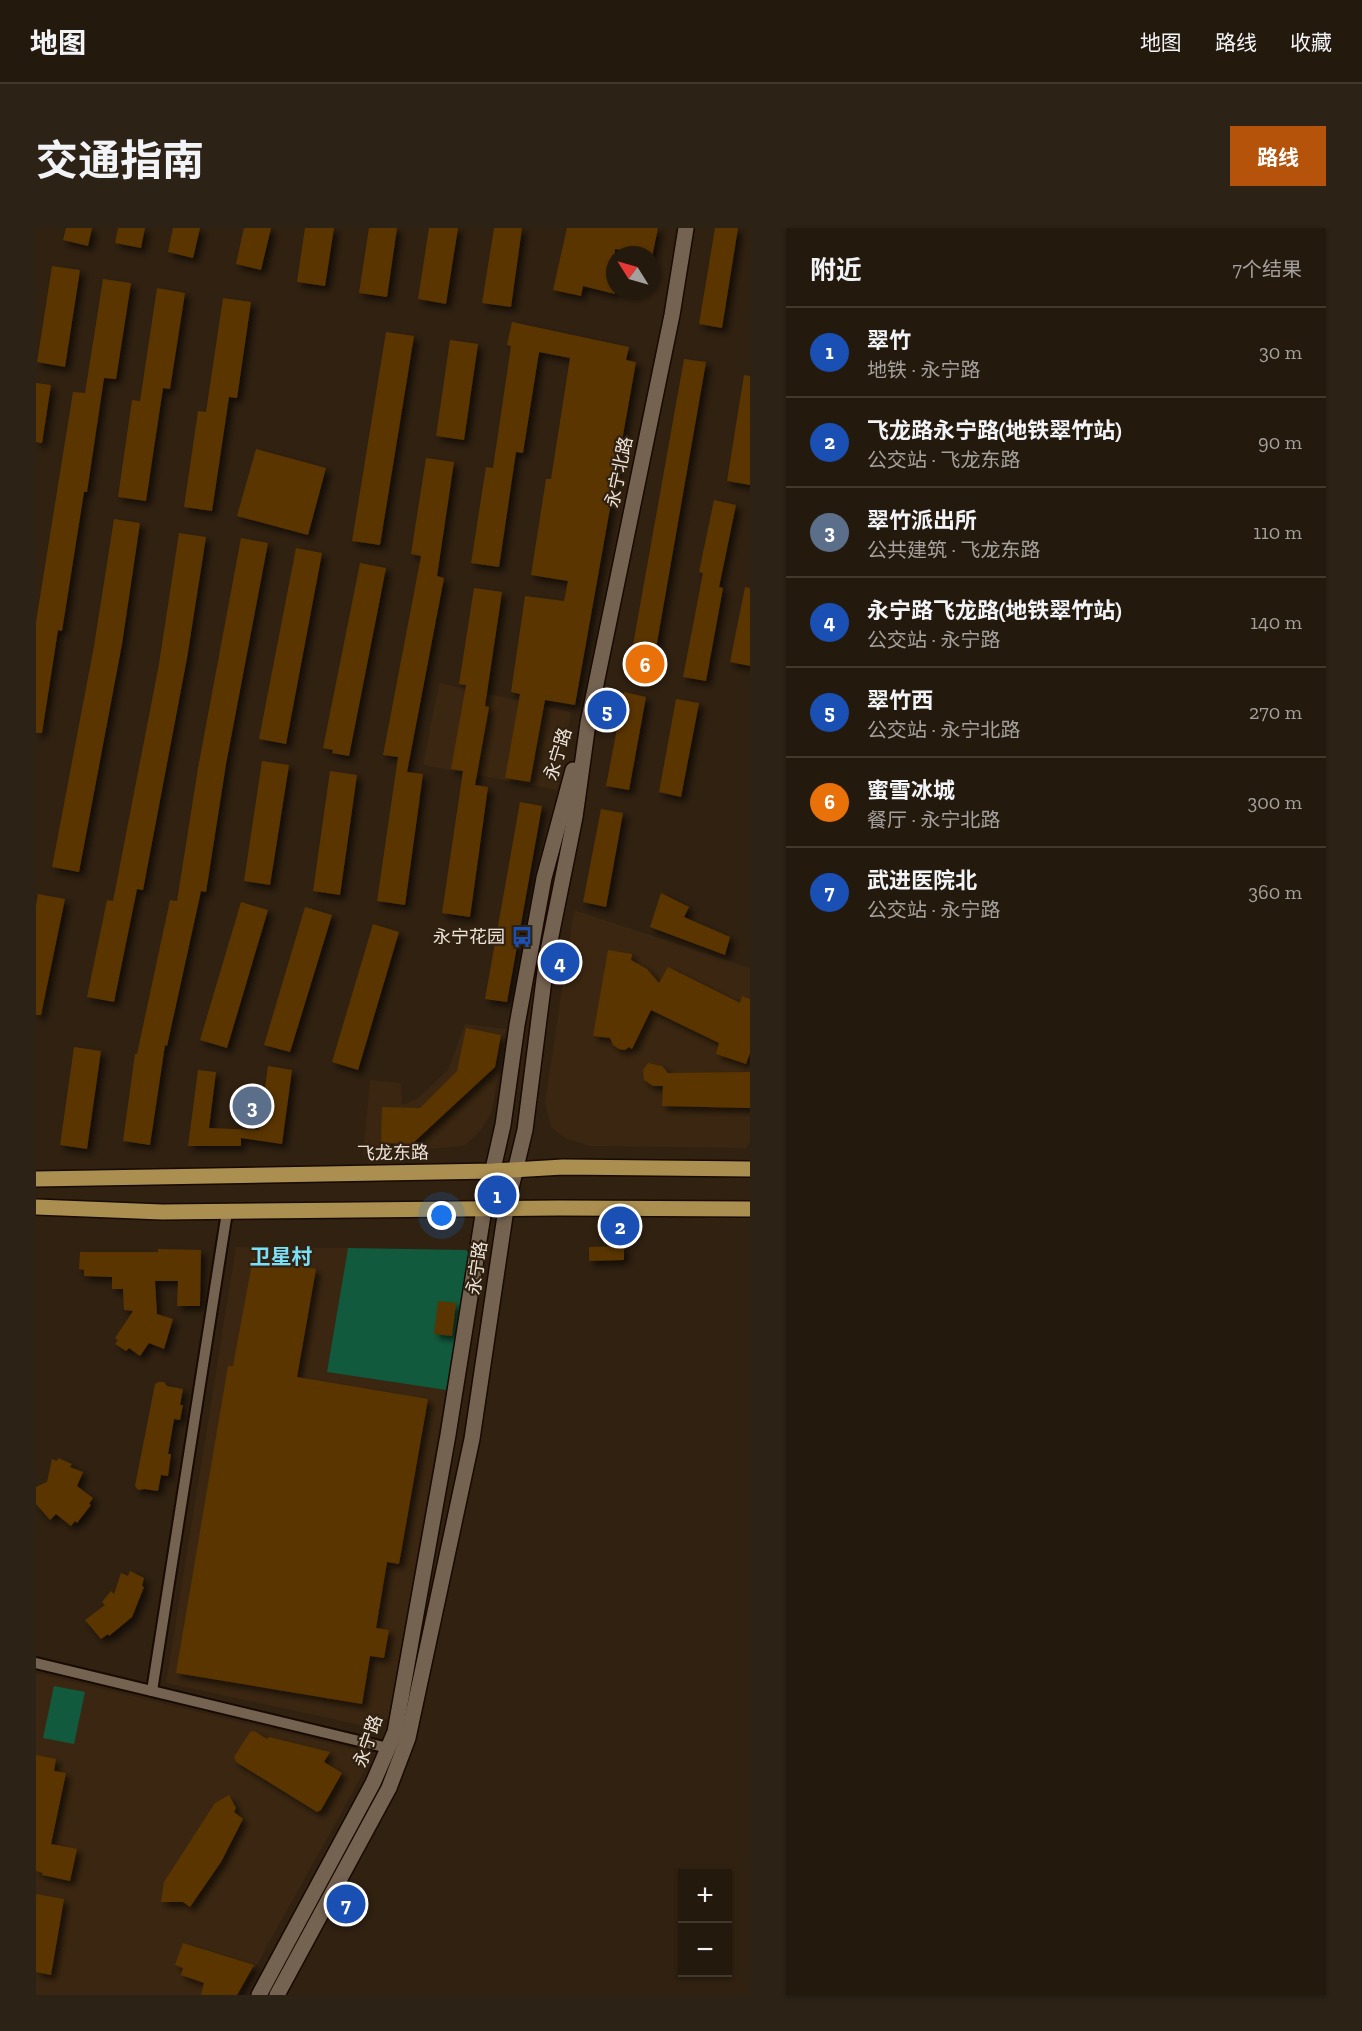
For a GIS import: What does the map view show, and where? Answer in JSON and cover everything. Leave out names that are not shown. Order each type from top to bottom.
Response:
[{"type":"main road","name":"永宁北路","points":[[588,723],[672,315],[686,228]]},
{"type":"main road","name":"永宁路","points":[[277,1995],[389,1788],[408,1738],[472,1439],[506,1209],[525,1130],[548,956],[574,817],[588,723]]},
{"type":"main road","name":"永宁路","points":[[259,1995],[373,1783],[395,1732],[448,1435],[484,1209],[503,1125],[517,1025],[544,878],[561,811],[588,723]]},
{"type":"main road","name":"飞龙东路","points":[[36,1179],[493,1171],[563,1167],[750,1169]]},
{"type":"main road","points":[[36,1207],[162,1212],[750,1209]]},
{"type":"street","points":[[152,1691],[227,1212]]},
{"type":"street","points":[[36,1663],[388,1748]]},
{"type":"shaded area","points":[[439,683],[571,712],[557,790],[423,765]]},
{"type":"shaded area","points":[[574,910],[750,968],[750,1140],[747,1148],[590,1146],[567,1139],[551,1127],[545,1102]]},
{"type":"shaded area","points":[[465,1024],[506,1029],[492,1111],[481,1130],[464,1146],[363,1155],[370,1080],[401,1083],[402,1105],[417,1099],[448,1070]]},
{"type":"shaded area","points":[[236,1247],[348,1248],[327,1372],[446,1390],[389,1717],[374,1728],[166,1683]]},
{"type":"shaded area","points":[[36,1673],[366,1752],[369,1763],[240,1995],[36,1995]]},
{"type":"green space","points":[[348,1248],[466,1250],[473,1258],[446,1390],[327,1372]]},
{"type":"green space","points":[[54,1686],[85,1692],[74,1744],[43,1738]]},
{"type":"building","points":[[66,228],[92,228],[88,246],[63,240]]},
{"type":"building","points":[[118,228],[145,228],[141,248],[115,243]]},
{"type":"building","points":[[173,228],[200,228],[193,258],[168,252]]},
{"type":"building","points":[[244,228],[271,228],[261,270],[236,264]]},
{"type":"building","points":[[305,228],[334,228],[325,286],[297,282]]},
{"type":"building","points":[[369,228],[397,228],[387,297],[359,293]]},
{"type":"building","points":[[429,228],[458,228],[446,304],[418,299]]},
{"type":"building","points":[[494,228],[522,228],[511,307],[482,303]]},
{"type":"building","points":[[567,228],[658,228],[654,246],[606,246],[606,292],[583,286],[581,296],[553,290]]},
{"type":"building","points":[[715,228],[738,228],[722,328],[699,324]]},
{"type":"building","points":[[52,266],[80,270],[65,367],[37,362]]},
{"type":"building","points":[[103,279],[131,283],[116,379],[104,378],[87,492],[84,492],[62,631],[58,630],[42,733],[36,733],[36,622],[73,392],[85,393]]},
{"type":"building","points":[[157,288],[185,293],[170,389],[163,388],[146,501],[118,497],[132,400],[140,401]]},
{"type":"building","points":[[223,298],[251,302],[237,398],[229,397],[212,511],[184,507],[198,411],[206,412]]},
{"type":"building","points":[[512,322],[629,347],[626,360],[636,362],[575,705],[545,700],[530,782],[505,778],[520,694],[511,692],[525,596],[564,601],[568,581],[531,575],[546,479],[551,479],[570,358],[539,352],[523,453],[516,452],[499,567],[471,563],[486,467],[493,468],[511,346],[507,345]]},
{"type":"building","points":[[386,332],[414,336],[380,545],[352,541]]},
{"type":"building","points":[[450,340],[478,344],[464,440],[436,436]]},
{"type":"building","points":[[684,359],[706,362],[651,677],[628,673]]},
{"type":"building","points":[[744,375],[750,376],[750,485],[727,481]]},
{"type":"building","points":[[36,383],[51,385],[42,443],[36,442]]},
{"type":"building","points":[[256,449],[326,468],[308,535],[237,516]]},
{"type":"building","points":[[426,458],[454,462],[437,576],[444,578],[407,772],[423,774],[405,905],[377,901],[398,757],[383,755],[421,556],[411,554]]},
{"type":"building","points":[[714,500],[736,505],[719,587],[723,588],[706,681],[683,677],[703,573],[699,572]]},
{"type":"building","points":[[114,519],[140,523],[122,644],[79,872],[52,867],[94,646]]},
{"type":"building","points":[[179,533],[206,537],[187,658],[143,890],[137,889],[114,1002],[87,997],[107,900],[113,901],[159,664]]},
{"type":"building","points":[[241,538],[268,543],[226,764],[206,892],[201,891],[167,1046],[165,1045],[150,1145],[123,1141],[135,1054],[137,1054],[170,900],[177,901],[198,768]]},
{"type":"building","points":[[296,548],[322,553],[286,744],[259,739]]},
{"type":"building","points":[[360,563],[386,568],[349,756],[332,753],[333,750],[323,748]]},
{"type":"building","points":[[745,587],[750,588],[750,666],[730,662]]},
{"type":"building","points":[[474,588],[502,592],[485,706],[489,707],[475,785],[488,787],[470,917],[442,913],[463,771],[451,769],[466,685],[459,684]]},
{"type":"building","points":[[624,692],[646,697],[629,790],[606,786]]},
{"type":"building","points":[[676,699],[699,703],[681,797],[659,792]]},
{"type":"building","points":[[262,761],[289,765],[270,885],[244,881]]},
{"type":"building","points":[[330,771],[357,775],[340,895],[313,891]]},
{"type":"building","points":[[520,802],[542,806],[507,1002],[485,999]]},
{"type":"building","points":[[601,809],[623,813],[606,907],[583,902]]},
{"type":"building","points":[[661,893],[689,907],[684,917],[730,937],[725,955],[650,927]]},
{"type":"building","points":[[38,894],[65,899],[41,1015],[36,1015],[36,905]]},
{"type":"building","points":[[241,902],[268,910],[227,1048],[200,1040]]},
{"type":"building","points":[[305,907],[332,915],[290,1052],[264,1045]]},
{"type":"building","points":[[373,924],[399,932],[358,1070],[332,1062]]},
{"type":"building","points":[[608,950],[632,954],[631,960],[647,969],[659,983],[668,967],[740,1003],[742,996],[750,999],[750,1053],[746,1064],[716,1054],[719,1043],[651,1010],[632,1049],[629,1047],[625,1050],[619,1049],[613,1045],[610,1038],[593,1036]]},
{"type":"building","points":[[466,1028],[501,1035],[495,1067],[412,1144],[381,1143],[382,1107],[420,1108],[457,1071]]},
{"type":"building","points":[[74,1047],[101,1051],[87,1149],[60,1145]]},
{"type":"building","points":[[648,1063],[662,1066],[668,1073],[750,1072],[750,1108],[662,1106],[663,1086],[653,1086],[644,1080],[643,1070]]},
{"type":"building","points":[[268,1066],[292,1070],[282,1144],[241,1138],[241,1146],[188,1146],[198,1070],[216,1072],[209,1128],[259,1130]]},
{"type":"building","points":[[624,1246],[624,1260],[589,1261],[589,1247]]},
{"type":"building","points":[[158,1249],[201,1250],[200,1306],[177,1306],[178,1281],[155,1281],[157,1314],[173,1319],[164,1349],[149,1343],[140,1356],[129,1348],[126,1351],[115,1344],[118,1340],[115,1338],[133,1311],[124,1310],[123,1289],[112,1289],[112,1277],[84,1276],[84,1270],[79,1269],[80,1252],[158,1252]]},
{"type":"building","points":[[253,1258],[316,1269],[297,1377],[428,1399],[399,1564],[387,1562],[376,1628],[389,1630],[384,1658],[370,1656],[362,1704],[176,1673],[228,1366],[233,1366]]},
{"type":"building","points":[[438,1301],[456,1303],[452,1336],[434,1334]]},
{"type":"building","points":[[159,1382],[183,1389],[180,1405],[183,1405],[180,1420],[174,1419],[168,1454],[171,1454],[168,1476],[161,1475],[158,1491],[138,1490],[135,1486],[155,1384]]},
{"type":"building","points":[[58,1458],[72,1464],[70,1467],[83,1472],[77,1486],[93,1498],[89,1504],[91,1505],[77,1523],[75,1521],[71,1526],[56,1514],[50,1520],[36,1504],[36,1487],[47,1482],[52,1459],[57,1461]]},
{"type":"building","points":[[130,1571],[144,1578],[142,1586],[144,1587],[132,1617],[109,1636],[108,1634],[101,1639],[85,1620],[105,1605],[102,1602],[111,1591],[114,1594],[121,1573],[128,1576]]},
{"type":"building","points":[[254,1731],[267,1739],[269,1737],[330,1752],[324,1762],[342,1773],[321,1810],[317,1812],[236,1762],[234,1757],[250,1732]]},
{"type":"building","points":[[36,1755],[56,1759],[54,1771],[66,1773],[51,1844],[77,1849],[70,1881],[42,1875],[43,1873],[36,1871]]},
{"type":"building","points":[[229,1795],[236,1808],[234,1812],[243,1819],[221,1862],[190,1907],[183,1902],[161,1902],[164,1882],[215,1803]]},
{"type":"building","points":[[36,1894],[64,1899],[51,1975],[36,1972]]},
{"type":"building","points":[[183,1943],[254,1965],[237,1995],[201,1995],[204,1983],[181,1975],[183,1968],[175,1965]]},
{"type":"place","name":"蜜雪冰城","points":[[645,664]]},
{"type":"place","name":"翠竹西","points":[[607,710]]},
{"type":"place","name":"永宁花园","points":[[522,937]]},
{"type":"place","name":"永宁路飞龙路(地铁翠竹站)","points":[[560,962]]},
{"type":"place","name":"翠竹派出所","points":[[252,1106]]},
{"type":"place","name":"翠竹","points":[[497,1195]]},
{"type":"place","name":"飞龙路永宁路(地铁翠竹站)","points":[[620,1226]]},
{"type":"place","name":"武进医院北","points":[[346,1904]]},
{"type":"district","name":"卫星村","points":[[281,1257]]}]
